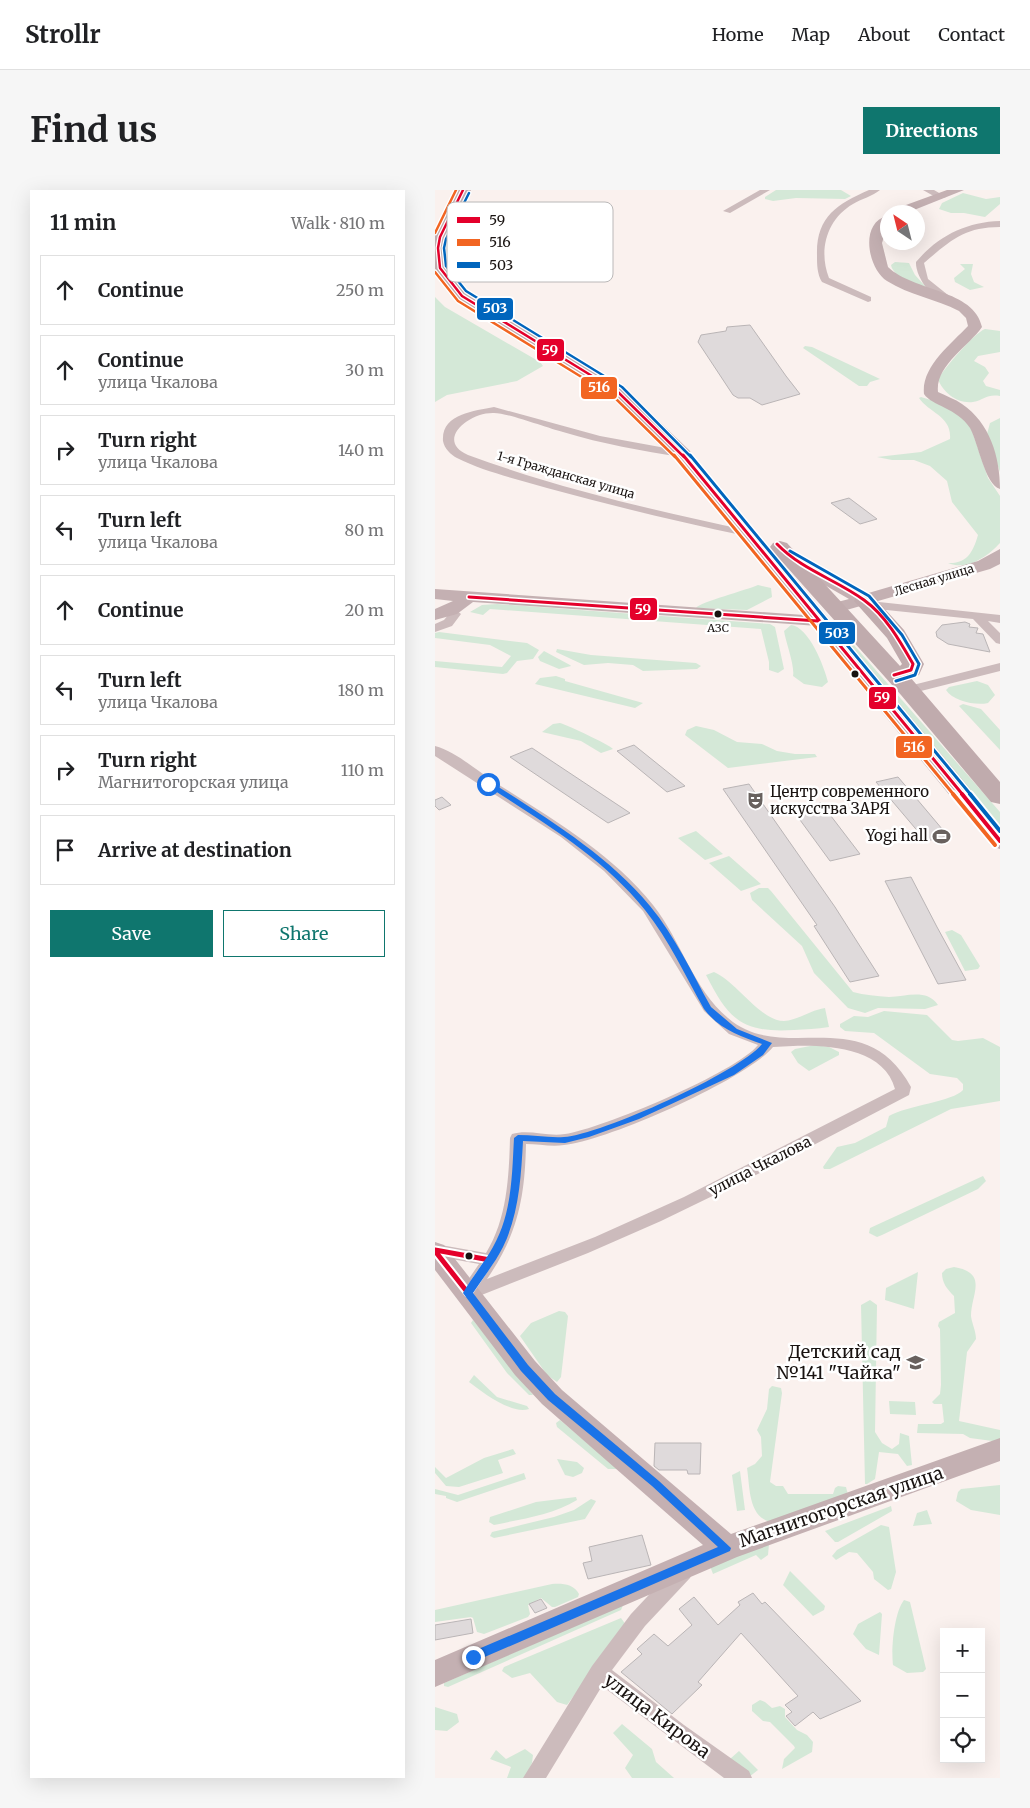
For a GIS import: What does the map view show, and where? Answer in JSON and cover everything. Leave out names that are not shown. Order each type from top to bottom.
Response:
[{"type":"highway","points":[[457,202],[463,190]]},
{"type":"highway","points":[[473,202],[479,190]]},
{"type":"highway","points":[[447,223],[440,237],[438,248],[440,268],[447,277]]},
{"type":"highway","points":[[451,282],[462,296],[617,392],[682,454],[1000,841]]},
{"type":"highway","points":[[470,282],[493,303],[633,388],[720,476],[787,556],[837,608],[1000,798]]},
{"type":"highway","points":[[865,601],[896,635],[913,664],[911,670],[901,682]]},
{"type":"main road","points":[[919,205],[958,190]]},
{"type":"main road","points":[[880,228],[877,232],[876,243],[878,259],[882,269],[901,282],[968,310],[975,317],[975,327],[932,375],[929,390],[931,394],[960,409],[974,422],[983,435],[995,475],[1000,484]]},
{"type":"main road","name":"Лесная улица","points":[[837,608],[984,565],[995,560],[1000,554]]},
{"type":"main road","points":[[787,556],[865,601]]},
{"type":"main road","points":[[435,594],[818,621]]},
{"type":"main road","points":[[443,613],[469,597]]},
{"type":"main road","points":[[435,1251],[525,1368],[551,1397],[655,1484],[726,1548]]},
{"type":"main road","name":"Магнитогорская улица","points":[[435,1674],[726,1548],[931,1476],[1000,1449]]},
{"type":"street","points":[[727,211],[766,190]]},
{"type":"street","points":[[868,299],[825,280],[820,243],[828,217],[853,200],[876,190]]},
{"type":"street","points":[[927,190],[942,197]]},
{"type":"street","points":[[950,301],[922,278],[919,272],[920,262],[955,232],[979,226],[1000,224]]},
{"type":"street","name":"1-я Гражданская улица","points":[[682,454],[598,440],[494,410],[477,412],[455,422],[448,434],[452,449],[465,459],[634,509],[746,533]]},
{"type":"street","points":[[865,601],[877,605],[1000,619]]},
{"type":"street","points":[[435,628],[452,620],[455,614],[443,613]]},
{"type":"street","points":[[976,616],[1000,640]]},
{"type":"street","points":[[901,682],[1000,667]]},
{"type":"street","name":"улица Чкалова","points":[[435,750],[566,834],[613,873],[647,907],[661,926],[708,1009],[734,1031],[768,1043],[815,1041],[850,1045],[865,1050],[892,1069],[900,1080],[903,1091],[770,1162],[683,1204],[618,1234],[468,1293]]},
{"type":"street","points":[[468,1293],[500,1243],[510,1215],[516,1186],[518,1138],[565,1140],[586,1135],[636,1117],[731,1073],[760,1053],[768,1043]]},
{"type":"street","points":[[435,1251],[490,1260]]},
{"type":"street","points":[[534,1778],[599,1672],[646,1611],[691,1564]]},
{"type":"street","name":"улица Кирова","points":[[599,1672],[676,1732],[741,1778]]},
{"type":"green space","points":[[776,190],[841,190],[851,196],[845,199],[796,198],[773,201],[765,199],[765,197]]},
{"type":"green space","points":[[963,193],[986,199],[1000,197],[1000,204],[985,217],[964,213],[951,213],[939,209],[942,203]]},
{"type":"green space","points":[[895,262],[909,263],[915,275],[926,287],[900,277],[891,265]]},
{"type":"green space","points":[[960,264],[973,264],[971,274],[974,282],[984,287],[970,290],[955,282],[954,278],[965,269]]},
{"type":"green space","points":[[435,297],[445,307],[540,362],[543,366],[517,381],[447,395],[435,402]]},
{"type":"green space","points":[[985,329],[1000,331],[1000,352],[978,356],[974,361],[985,367],[989,373],[983,381],[986,386],[1000,390],[1000,396],[988,396],[973,402],[962,401],[952,397],[943,389],[938,379],[967,344]]},
{"type":"green space","points":[[805,346],[812,347],[880,379],[870,382],[867,386],[859,386],[803,348]]},
{"type":"green space","points":[[919,398],[947,405],[969,422],[988,478],[1000,496],[1000,543],[983,558],[969,564],[955,565],[948,563],[955,563],[965,559],[974,547],[978,535],[952,502],[947,481],[930,466],[914,460],[892,460],[877,457],[921,452],[950,439],[950,431],[944,420],[923,403]]},
{"type":"green space","points":[[1000,418],[1000,472],[987,434],[990,423]]},
{"type":"green space","points":[[758,585],[771,588],[772,597],[747,610],[696,608],[699,605]]},
{"type":"green space","points":[[497,604],[770,624],[775,627],[784,669],[778,673],[769,670],[769,662],[761,629],[490,609],[483,615],[470,612],[482,605]]},
{"type":"green space","points":[[791,625],[798,627],[804,632],[815,648],[828,682],[822,687],[804,684],[793,676],[792,661],[784,631]]},
{"type":"green space","points":[[839,628],[1000,812],[1000,826],[837,629]]},
{"type":"green space","points":[[435,633],[527,643],[539,650],[533,659],[517,661],[507,673],[503,674],[435,667],[435,661],[502,667],[511,656],[490,645],[435,638]]},
{"type":"green space","points":[[557,649],[591,655],[696,663],[701,666],[697,669],[643,671],[633,665],[608,663],[584,665],[556,652]]},
{"type":"green space","points":[[544,651],[571,666],[559,669],[540,661],[538,657]]},
{"type":"green space","points":[[556,676],[565,679],[565,681],[643,703],[635,708],[535,684],[540,678]]},
{"type":"green space","points":[[977,681],[988,685],[995,695],[988,703],[965,702],[949,694],[946,690],[949,687]]},
{"type":"green space","points":[[963,704],[981,709],[1000,730],[1000,750],[959,706]]},
{"type":"green space","points":[[560,723],[613,749],[601,753],[581,741],[542,732],[553,724]]},
{"type":"green space","points":[[696,726],[714,730],[737,742],[762,744],[777,751],[795,754],[815,754],[817,757],[728,768],[685,735],[687,730]]},
{"type":"green space","points":[[696,831],[723,854],[705,860],[678,838]]},
{"type":"green space","points":[[729,856],[761,884],[741,891],[709,863]]},
{"type":"green space","points":[[759,888],[768,888],[771,891],[853,992],[889,997],[922,995],[933,1000],[938,1005],[925,1009],[878,1008],[865,1013],[848,1008],[814,973],[802,946],[752,900],[750,893]]},
{"type":"green space","points":[[952,930],[961,935],[980,966],[978,969],[965,971],[945,932]]},
{"type":"green space","points":[[714,972],[731,983],[766,1015],[784,1021],[825,1008],[829,1027],[776,1030],[749,1026],[730,1013],[722,1003],[706,975]]},
{"type":"green space","points":[[884,1011],[927,1015],[952,1040],[983,1038],[1000,1047],[1000,1101],[951,1109],[830,1169],[824,1169],[823,1167],[837,1147],[855,1143],[886,1127],[889,1116],[906,1109],[950,1097],[963,1090],[963,1084],[957,1078],[930,1074],[874,1033],[845,1031],[840,1027],[840,1024],[854,1016],[868,1017]]},
{"type":"green space","points":[[815,1045],[829,1047],[839,1052],[839,1055],[809,1071],[798,1063],[791,1052],[795,1049]]},
{"type":"green space","points":[[983,1176],[986,1181],[978,1189],[882,1235],[877,1237],[869,1233],[870,1228]]},
{"type":"green space","points":[[954,1267],[971,1274],[975,1279],[976,1286],[971,1316],[976,1339],[967,1352],[959,1421],[1000,1430],[1000,1442],[970,1438],[963,1434],[917,1433],[918,1424],[941,1424],[944,1422],[942,1404],[934,1404],[932,1402],[940,1394],[941,1385],[939,1322],[955,1313],[954,1296],[945,1286],[942,1273],[946,1269]]},
{"type":"green space","points":[[918,1272],[914,1309],[885,1300],[886,1288]]},
{"type":"green space","points":[[870,1300],[877,1305],[875,1432],[882,1443],[892,1449],[899,1444],[900,1433],[909,1436],[912,1465],[907,1466],[898,1454],[879,1452],[875,1479],[865,1484],[861,1305]]},
{"type":"green space","points":[[559,1311],[565,1312],[568,1316],[561,1377],[557,1382],[547,1375],[520,1336],[531,1323]]},
{"type":"green space","points":[[473,1320],[533,1395],[529,1395],[507,1373],[471,1323]]},
{"type":"green space","points":[[474,1375],[497,1397],[527,1406],[529,1409],[514,1409],[489,1397],[469,1382]]},
{"type":"green space","points":[[772,1386],[781,1388],[782,1393],[770,1482],[776,1486],[783,1486],[788,1494],[833,1494],[838,1486],[846,1487],[848,1495],[771,1522],[763,1519],[754,1508],[751,1500],[747,1468],[755,1464],[762,1456],[761,1437],[757,1430],[767,1409],[769,1389]]},
{"type":"green space","points":[[889,1401],[915,1402],[916,1415],[890,1414]]},
{"type":"green space","points":[[560,1420],[618,1469],[608,1469],[557,1427],[556,1423]]},
{"type":"green space","points":[[513,1449],[516,1454],[498,1460],[503,1473],[459,1487],[446,1486],[435,1473],[435,1467],[446,1478],[484,1458]]},
{"type":"green space","points":[[557,1459],[577,1462],[584,1468],[582,1473],[573,1477],[565,1475]]},
{"type":"green space","points":[[740,1471],[745,1510],[737,1511],[732,1475]]},
{"type":"green space","points":[[524,1473],[526,1479],[457,1502],[446,1498],[446,1496],[435,1494],[435,1489],[458,1495]]},
{"type":"green space","points":[[1000,1485],[1000,1515],[971,1510],[956,1501],[958,1492],[961,1489]]},
{"type":"green space","points":[[576,1497],[577,1500],[568,1505],[547,1513],[494,1525],[489,1522],[490,1517],[536,1502]]},
{"type":"green space","points":[[591,1499],[596,1501],[585,1519],[494,1538],[490,1536],[492,1532],[554,1517],[574,1510]]},
{"type":"green space","points":[[891,1506],[892,1511],[838,1542],[835,1542],[825,1531]]},
{"type":"green space","points":[[927,1510],[932,1524],[913,1526],[917,1513]]},
{"type":"green space","points":[[881,1525],[889,1527],[896,1572],[891,1589],[888,1590],[874,1579],[873,1572],[857,1553],[849,1552],[836,1560],[832,1556],[837,1550]]},
{"type":"green space","points":[[769,1544],[768,1555],[761,1560],[756,1555],[713,1574],[710,1566]]},
{"type":"green space","points":[[790,1571],[825,1606],[824,1610],[813,1616],[783,1585]]},
{"type":"green space","points":[[552,1584],[571,1586],[579,1594],[578,1597],[555,1607],[552,1607],[541,1598],[528,1605],[530,1614],[528,1617],[484,1634],[477,1632],[471,1617],[435,1622],[435,1610]]},
{"type":"green space","points":[[904,1600],[910,1602],[926,1669],[923,1672],[907,1673],[893,1665],[894,1631],[898,1613]]},
{"type":"green space","points":[[623,1605],[621,1610],[448,1687],[444,1686],[444,1683]]},
{"type":"green space","points":[[880,1612],[882,1614],[879,1655],[866,1649],[853,1634],[858,1624]]},
{"type":"green space","points":[[621,1618],[626,1625],[567,1705],[557,1702],[530,1673],[512,1678],[502,1671],[504,1667]]},
{"type":"green space","points":[[760,1700],[772,1708],[780,1706],[785,1709],[785,1717],[797,1730],[807,1735],[813,1742],[812,1752],[782,1769],[784,1759],[795,1748],[770,1722],[763,1721],[752,1711],[752,1705]]},
{"type":"green space","points":[[435,1707],[457,1714],[459,1722],[447,1731],[435,1730]]},
{"type":"green space","points":[[622,1724],[652,1749],[656,1762],[674,1778],[632,1778],[625,1768],[633,1755],[613,1733]]},
{"type":"green space","points":[[525,1749],[533,1755],[532,1763],[525,1778],[507,1778],[511,1767],[490,1759],[496,1750],[506,1759]]},
{"type":"green space","points":[[739,1751],[758,1770],[749,1777],[730,1759]]},
{"type":"building","points":[[750,325],[800,394],[762,405],[750,398],[738,398],[733,395],[698,342],[701,335],[726,331],[727,327]]},
{"type":"building","points":[[849,498],[877,519],[860,524],[831,503]]},
{"type":"building","points":[[965,622],[970,624],[969,627],[978,628],[976,633],[983,634],[990,652],[948,644],[937,637],[936,632],[942,625]]},
{"type":"building","points":[[634,745],[685,786],[667,792],[617,751]]},
{"type":"building","points":[[532,748],[630,813],[608,823],[510,757]]},
{"type":"building","points":[[898,777],[948,836],[926,841],[876,782]]},
{"type":"building","points":[[749,784],[835,907],[879,976],[850,982],[814,926],[817,925],[723,789]]},
{"type":"building","points":[[442,797],[451,805],[439,810],[435,806],[435,800]]},
{"type":"building","points":[[821,803],[860,854],[830,861],[792,809]]},
{"type":"building","points":[[911,877],[966,980],[938,984],[885,881]]},
{"type":"building","points":[[655,1443],[701,1443],[700,1474],[688,1474],[687,1470],[659,1470],[654,1466]]},
{"type":"building","points":[[642,1535],[651,1565],[588,1579],[583,1563],[592,1561],[589,1547]]},
{"type":"building","points":[[753,1593],[762,1604],[765,1602],[861,1701],[820,1719],[813,1712],[795,1726],[786,1716],[792,1712],[785,1705],[798,1696],[741,1633],[698,1682],[702,1685],[672,1714],[621,1672],[642,1654],[637,1649],[654,1634],[668,1646],[692,1625],[679,1609],[694,1597],[718,1625],[740,1605],[738,1602]]},
{"type":"building","points":[[541,1599],[547,1608],[535,1613],[529,1604]]},
{"type":"building","points":[[471,1619],[473,1633],[435,1640],[435,1625]]},
{"type":"transit line","name":"516","points":[[450,202],[456,190]]},
{"type":"transit line","name":"59","points":[[457,202],[463,190]]},
{"type":"transit line","name":"503","points":[[464,202],[469,193]]},
{"type":"transit line","name":"516","points":[[435,233],[447,208]]},
{"type":"transit line","name":"59","points":[[447,223],[440,237],[438,248],[440,268],[447,277]]},
{"type":"transit line","name":"503","points":[[447,237],[444,248],[447,267]]},
{"type":"transit line","name":"516","points":[[435,272],[458,301],[614,397],[677,458],[995,845]]},
{"type":"transit line","name":"59","points":[[451,282],[462,296],[618,392],[682,454],[1000,841]]},
{"type":"transit line","name":"503","points":[[459,282],[466,291],[622,387],[686,450],[1000,831]]},
{"type":"transit line","name":"59","points":[[777,544],[807,569],[853,593],[878,613],[897,638],[913,664],[911,670],[894,675]]},
{"type":"transit line","name":"503","points":[[790,551],[869,596],[902,635],[919,664],[915,675],[896,681]]},
{"type":"transit line","name":"59","points":[[469,597],[818,621]]},
{"type":"transit line","name":"59","points":[[435,1250],[490,1260],[468,1293],[435,1251]]},
{"type":"place","name":"АЗС","points":[[718,614]]},
{"type":"place","name":"Центр современного искусства ЗАРЯ","points":[[756,801]]},
{"type":"place","name":"Yogi hall","points":[[942,836]]},
{"type":"place","name":"Детский сад №141 \"Чайка\"","points":[[915,1362]]},
{"type":"route","points":[[473,1657],[726,1548],[697,1520],[557,1403],[525,1368],[468,1293],[498,1247],[510,1215],[516,1186],[518,1138],[565,1140],[586,1135],[636,1117],[731,1073],[760,1053],[768,1043],[750,1039],[734,1031],[708,1009],[698,988],[665,932],[647,907],[613,873],[566,834],[548,825],[488,784]]}]
